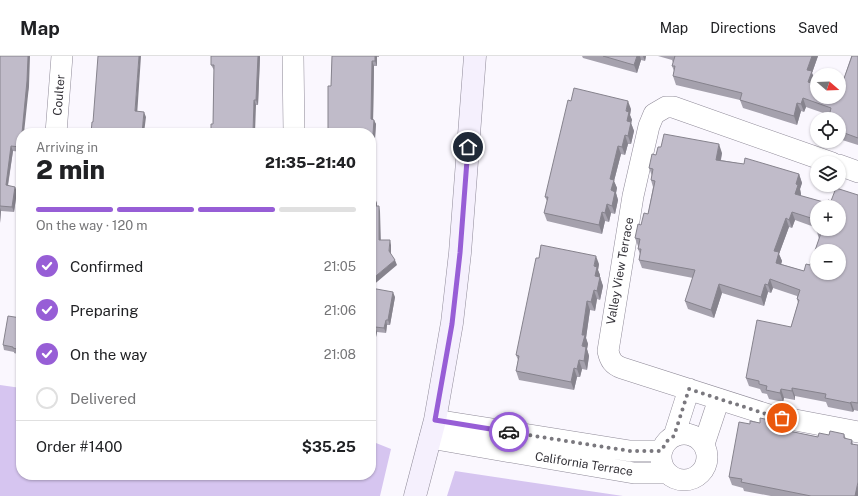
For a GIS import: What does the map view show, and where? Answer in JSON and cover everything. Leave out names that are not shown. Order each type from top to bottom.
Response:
[{"type":"main road","points":[[415,496],[433,429],[452,324],[461,239],[475,56]]},
{"type":"street","name":"Coulter","points":[[56,128],[62,56]]},
{"type":"street","points":[[292,56],[294,128]]},
{"type":"street","name":"Valley View Terrace","points":[[812,156],[674,107],[666,107],[654,114],[651,120],[633,196],[608,351],[612,362],[616,366],[769,415],[858,432]]},
{"type":"street","points":[[846,168],[858,172]]},
{"type":"street","points":[[666,473],[660,459],[668,443],[689,389]]},
{"type":"street","name":"California Terrace","points":[[704,444],[719,399]]},
{"type":"street","name":"California Terrace","points":[[433,429],[630,451],[668,443],[682,434],[690,434],[698,438],[704,444],[707,451],[707,459],[706,467],[695,478],[688,481],[680,481],[672,478],[666,473],[634,473],[433,429]]},
{"type":"shaded area","points":[[0,385],[16,387],[16,480],[376,480],[376,443],[391,449],[380,496],[0,496]]},
{"type":"shaded area","points":[[455,471],[623,496],[447,496]]},
{"type":"building","points":[[0,56],[28,56],[22,128],[16,128],[16,147],[11,146],[6,185],[15,187],[12,207],[0,206]]},
{"type":"building","points":[[98,56],[139,56],[135,111],[144,112],[142,128],[91,128]]},
{"type":"building","points":[[211,56],[258,56],[253,128],[211,128],[211,124],[213,124],[214,65],[211,65]]},
{"type":"building","points":[[332,56],[375,56],[375,61],[372,61],[371,119],[374,120],[373,128],[328,128],[328,86],[331,86]]},
{"type":"building","points":[[603,56],[637,56],[634,65]]},
{"type":"building","points":[[675,56],[812,56],[807,70],[810,71],[808,82],[810,83],[810,100],[803,98],[801,104],[797,103],[794,116],[740,100],[742,93],[673,76],[675,66],[672,66]]},
{"type":"building","points":[[852,56],[858,56],[858,138],[846,134],[846,112],[830,112],[831,108],[820,104],[846,104],[846,73]]},
{"type":"building","points":[[574,88],[628,101],[626,111],[629,112],[627,121],[631,122],[628,136],[625,135],[622,147],[618,146],[610,179],[614,180],[611,190],[615,192],[612,206],[607,204],[605,213],[602,212],[599,225],[544,213],[548,197],[545,197],[568,100],[571,101]]},
{"type":"building","points":[[664,134],[719,144],[716,160],[744,164],[745,158],[799,174],[795,194],[816,200],[810,200],[810,218],[792,212],[789,220],[786,218],[774,251],[779,252],[776,263],[804,271],[806,264],[810,265],[810,280],[846,280],[846,244],[817,244],[820,236],[846,236],[846,200],[831,200],[834,192],[846,191],[858,195],[858,403],[825,398],[826,394],[792,388],[792,391],[781,389],[780,393],[766,390],[767,386],[759,384],[759,381],[746,378],[757,320],[791,327],[799,300],[797,299],[800,290],[770,279],[768,285],[765,284],[761,297],[719,284],[711,310],[685,301],[695,270],[639,260],[641,249],[638,249],[640,239],[635,238],[638,224],[641,225],[644,213],[648,214],[655,181],[651,180],[653,169],[649,168],[652,154],[656,155],[658,147],[661,147]]},
{"type":"building","points":[[376,206],[379,206],[379,240],[390,240],[389,251],[395,260],[376,276]]},
{"type":"building","points":[[541,245],[596,256],[594,266],[597,267],[595,276],[600,277],[597,291],[594,290],[591,302],[587,301],[582,335],[585,335],[582,346],[586,347],[584,361],[579,360],[577,369],[574,368],[571,382],[516,371],[519,356],[516,355],[536,258],[539,258]]},
{"type":"building","points":[[376,289],[393,292],[388,320],[386,320],[384,328],[376,327]]},
{"type":"building","points":[[8,316],[16,317],[16,349],[3,345]]},
{"type":"building","points":[[760,418],[774,421],[774,424],[785,426],[784,430],[818,437],[819,433],[829,435],[830,431],[844,434],[844,438],[852,440],[851,444],[858,445],[858,482],[855,496],[811,496],[741,482],[742,479],[729,477],[739,422],[750,424],[750,421],[760,423]]},
{"type":"way so far","points":[[509,432],[630,451],[661,451],[668,440],[674,436],[689,389],[782,418]]},
{"type":"route","points":[[468,147],[460,253],[452,324],[435,420],[509,432]]}]
